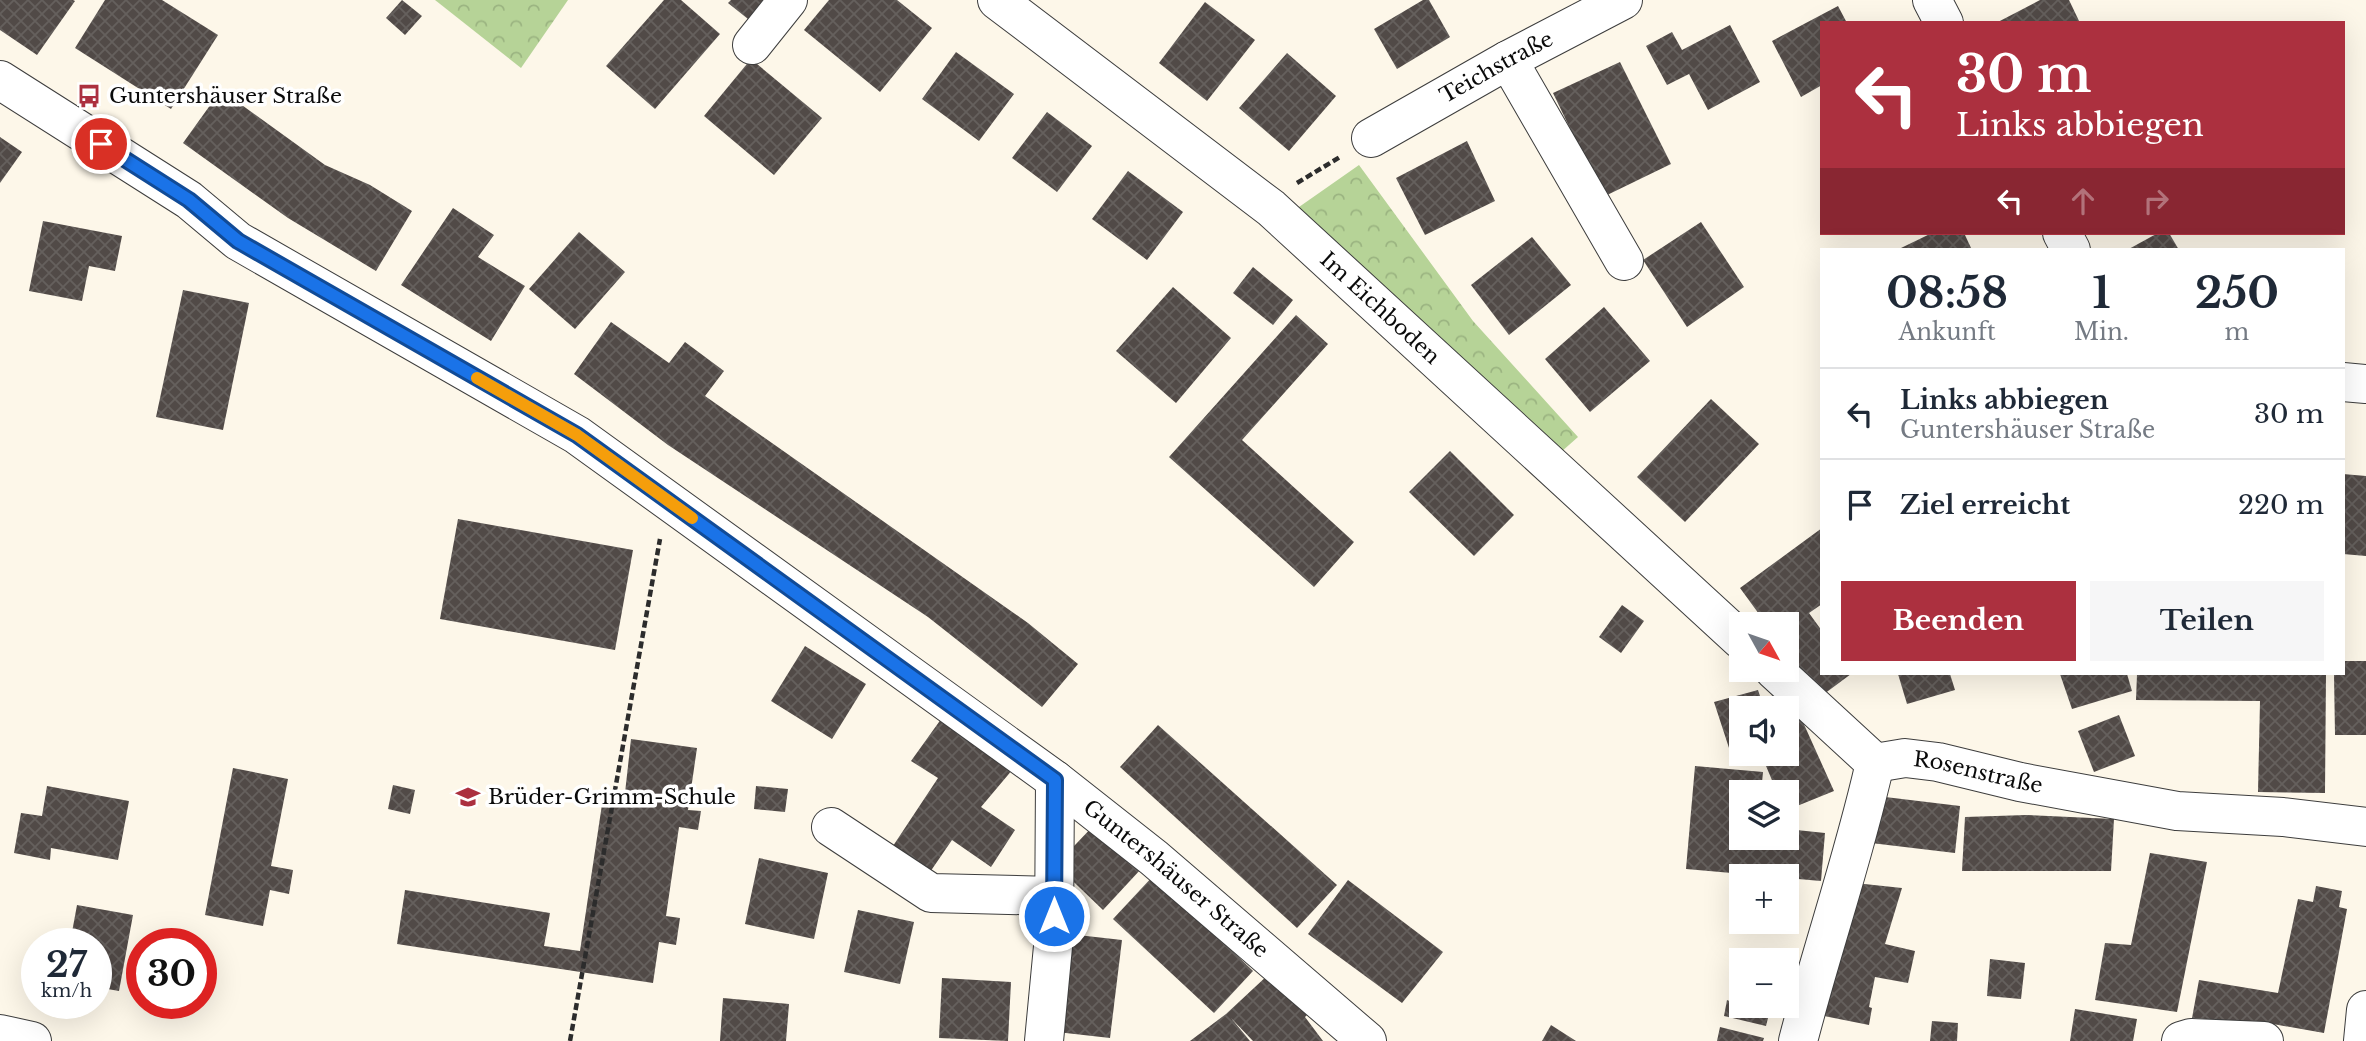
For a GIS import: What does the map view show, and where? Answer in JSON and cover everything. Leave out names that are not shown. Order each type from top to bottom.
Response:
[{"type":"street","points":[[752,45],[788,0]]},
{"type":"street","name":"Im Eichboden","points":[[997,0],[1271,208],[1729,629]]},
{"type":"street","points":[[1932,0],[1943,21]]},
{"type":"street","name":"Teichstraße","points":[[1371,138],[1601,4]]},
{"type":"street","points":[[1508,60],[1624,261]]},
{"type":"street","name":"Guntershäuser Straße","points":[[0,80],[189,200],[238,241],[577,435],[1055,780],[1154,858],[1367,1041]]},
{"type":"street","points":[[2345,382],[2366,384]]},
{"type":"street","points":[[1787,682],[1875,763],[1859,835],[1829,927],[1798,1041]]},
{"type":"street","name":"Rosenstraße","points":[[1875,763],[1905,758],[1938,762],[2020,782],[2177,811],[2283,817],[2366,827]]},
{"type":"street","points":[[1044,1041],[1054,897],[1055,780]]},
{"type":"street","points":[[831,827],[931,893],[1054,897]]},
{"type":"street","points":[[2366,827],[2366,835]]},
{"type":"street","points":[[2363,1041],[2366,1010]]},
{"type":"street","points":[[0,1034],[32,1041]]},
{"type":"street","points":[[2181,1041],[2191,1038],[2264,1041]]},
{"type":"path","points":[[1293,186],[1371,138]]},
{"type":"path","points":[[570,1041],[667,500]]},
{"type":"green space","points":[[435,0],[568,0],[521,68]]},
{"type":"green space","points":[[1359,165],[1473,321],[1578,437],[1552,460],[1289,214]]},
{"type":"building","points":[[0,0],[75,1],[37,55],[0,30]]},
{"type":"building","points":[[105,0],[162,0],[218,35],[171,109],[75,48]]},
{"type":"building","points":[[402,0],[422,16],[405,35],[386,18]]},
{"type":"building","points":[[664,0],[681,0],[720,34],[655,109],[606,66]]},
{"type":"building","points":[[731,0],[763,0],[748,19],[728,3]]},
{"type":"building","points":[[829,0],[897,0],[932,28],[880,92],[804,30]]},
{"type":"building","points":[[1423,0],[1429,0],[1450,37],[1397,69],[1374,29]]},
{"type":"building","points":[[2040,0],[2069,0],[2079,21],[2000,21]]},
{"type":"building","points":[[1205,2],[1255,40],[1207,101],[1159,63]]},
{"type":"building","points":[[1838,6],[1846,21],[1820,21],[1820,86],[1801,97],[1772,41]]},
{"type":"building","points":[[1730,25],[1760,82],[1708,110],[1689,74],[1667,85],[1646,46],[1672,32],[1682,50]]},
{"type":"building","points":[[956,52],[1014,94],[979,141],[922,99]]},
{"type":"building","points":[[1287,53],[1336,96],[1289,151],[1239,108]]},
{"type":"building","points":[[751,59],[822,118],[774,175],[704,116]]},
{"type":"building","points":[[1620,62],[1671,164],[1603,197],[1553,93]]},
{"type":"building","points":[[221,90],[325,165],[370,185],[412,211],[376,271],[288,218],[183,143]]},
{"type":"building","points":[[1047,112],[1092,146],[1057,192],[1012,158]]},
{"type":"building","points":[[0,137],[22,152],[0,183]]},
{"type":"building","points":[[1467,141],[1495,201],[1425,235],[1396,178]]},
{"type":"building","points":[[1128,171],[1183,212],[1147,260],[1092,219]]},
{"type":"building","points":[[453,208],[494,235],[478,257],[525,286],[491,341],[401,285]]},
{"type":"building","points":[[43,221],[122,236],[115,271],[89,266],[82,301],[29,291]]},
{"type":"building","points":[[1701,222],[1744,287],[1687,327],[1643,260]]},
{"type":"building","points":[[579,232],[625,272],[575,329],[529,289]]},
{"type":"building","points":[[1928,235],[1965,235],[1971,248],[1901,248]]},
{"type":"building","points":[[2154,235],[2170,235],[2178,248],[2131,248]]},
{"type":"building","points":[[1532,237],[1571,285],[1509,335],[1471,285]]},
{"type":"building","points":[[1253,267],[1293,300],[1273,325],[1233,293]]},
{"type":"building","points":[[1173,287],[1231,338],[1176,403],[1116,351]]},
{"type":"building","points":[[183,290],[249,303],[223,430],[156,417]]},
{"type":"building","points":[[1604,307],[1650,361],[1590,412],[1545,359]]},
{"type":"building","points":[[1296,315],[1328,344],[1242,440],[1354,542],[1314,587],[1169,457]]},
{"type":"building","points":[[611,322],[669,363],[685,342],[724,371],[705,396],[1028,623],[1078,664],[1042,707],[928,617],[668,445],[574,374]]},
{"type":"building","points":[[1711,399],[1759,444],[1685,522],[1637,477]]},
{"type":"building","points":[[1450,451],[1514,515],[1474,556],[1409,492]]},
{"type":"building","points":[[2345,474],[2366,476],[2366,556],[2345,554]]},
{"type":"building","points":[[458,519],[633,550],[615,650],[440,619]]},
{"type":"building","points":[[1820,529],[1820,605],[1809,613],[1820,628],[1820,675],[1850,675],[1820,697],[1799,668],[1799,612],[1758,612],[1740,588]]},
{"type":"building","points":[[1622,605],[1644,621],[1621,653],[1599,637]]},
{"type":"building","points":[[805,646],[866,684],[832,739],[771,701]]},
{"type":"building","points":[[2345,661],[2366,661],[2366,735],[2335,735],[2334,675],[2345,675]]},
{"type":"building","points":[[1898,675],[1950,675],[1955,690],[1907,704]]},
{"type":"building","points":[[2060,675],[2127,675],[2132,691],[2072,709]]},
{"type":"building","points":[[2137,675],[2326,675],[2325,793],[2258,792],[2260,701],[2136,700]]},
{"type":"building","points":[[1758,690],[1760,696],[1736,696]]},
{"type":"building","points":[[1729,698],[1729,748],[1714,702]]},
{"type":"building","points":[[944,715],[1013,769],[981,807],[1015,830],[991,867],[952,840],[928,875],[891,849],[938,778],[911,761]]},
{"type":"building","points":[[2119,715],[2135,756],[2094,772],[2078,731]]},
{"type":"building","points":[[1799,717],[1834,791],[1799,805],[1799,780],[1772,780],[1766,766],[1799,766]]},
{"type":"building","points":[[1158,725],[1337,885],[1297,928],[1120,767]]},
{"type":"building","points":[[631,739],[697,748],[688,810],[701,811],[698,830],[679,827],[666,916],[680,918],[676,945],[659,942],[653,983],[397,944],[405,890],[550,913],[544,946],[580,951],[604,791],[625,793]]},
{"type":"building","points":[[1695,766],[1763,772],[1762,780],[1729,780],[1729,850],[1799,850],[1799,830],[1825,833],[1821,881],[1799,879],[1799,864],[1729,864],[1729,873],[1686,869]]},
{"type":"building","points":[[233,768],[288,779],[271,866],[293,870],[289,894],[270,890],[263,926],[205,915]]},
{"type":"building","points":[[393,785],[415,790],[410,814],[388,809]]},
{"type":"building","points":[[47,786],[129,801],[118,860],[51,848],[50,860],[14,853],[21,813],[42,816]]},
{"type":"building","points":[[756,786],[788,789],[785,812],[754,809]]},
{"type":"building","points":[[1877,796],[1960,806],[1955,853],[1871,843]]},
{"type":"building","points":[[2026,815],[2114,819],[2111,871],[1962,871],[1965,817]]},
{"type":"building","points":[[1095,824],[1141,869],[1103,910],[1056,865]]},
{"type":"building","points":[[2150,853],[2207,862],[2177,1012],[2095,1000],[2105,943],[2131,945]]},
{"type":"building","points":[[759,858],[828,873],[814,939],[745,924]]},
{"type":"building","points":[[1154,875],[1253,971],[1214,1013],[1113,919]]},
{"type":"building","points":[[1348,880],[1443,952],[1402,1003],[1308,934]]},
{"type":"building","points":[[1855,883],[1902,888],[1885,944],[1915,951],[1908,983],[1875,977],[1869,1007],[1872,1008],[1869,1025],[1824,1016]]},
{"type":"building","points":[[2316,886],[2342,891],[2339,907],[2347,909],[2324,1033],[2273,1024],[2192,1018],[2199,980],[2278,993],[2298,899],[2313,902]]},
{"type":"building","points":[[77,905],[133,915],[131,928],[126,928],[126,953],[119,991],[112,990],[112,928],[73,928]]},
{"type":"building","points":[[858,910],[914,922],[900,984],[844,972]]},
{"type":"building","points":[[1060,933],[1122,940],[1110,1038],[1048,1031]]},
{"type":"building","points":[[1990,959],[2025,963],[2021,999],[1987,996]]},
{"type":"building","points":[[1269,974],[1307,1015],[1305,1017],[1323,1041],[1253,1041],[1231,1018],[1250,1041],[1190,1041],[1226,1014]]},
{"type":"building","points":[[942,978],[1011,982],[1008,1041],[939,1038]]},
{"type":"building","points":[[723,998],[789,1004],[786,1041],[720,1041]]},
{"type":"building","points":[[1727,1000],[1729,1001],[1729,1017],[1724,1016]]},
{"type":"building","points":[[2075,1009],[2137,1019],[2133,1041],[2070,1041]]},
{"type":"building","points":[[1732,1018],[1768,1018],[1766,1026]]},
{"type":"building","points":[[1932,1021],[1958,1023],[1957,1041],[1930,1041]]},
{"type":"building","points":[[1551,1025],[1576,1041],[1542,1041]]},
{"type":"building","points":[[1720,1027],[1764,1038],[1763,1041],[1717,1041]]},
{"type":"slow traffic","points":[[477,378],[577,435],[692,518]]},
{"type":"place","name":"Guntershäuser Straße","points":[[89,96]]},
{"type":"place","name":"Brüder-Grimm-Schule","points":[[468,797]]},
{"type":"route","points":[[101,144],[189,200],[238,241],[577,435],[1055,780],[1054,916]]}]
